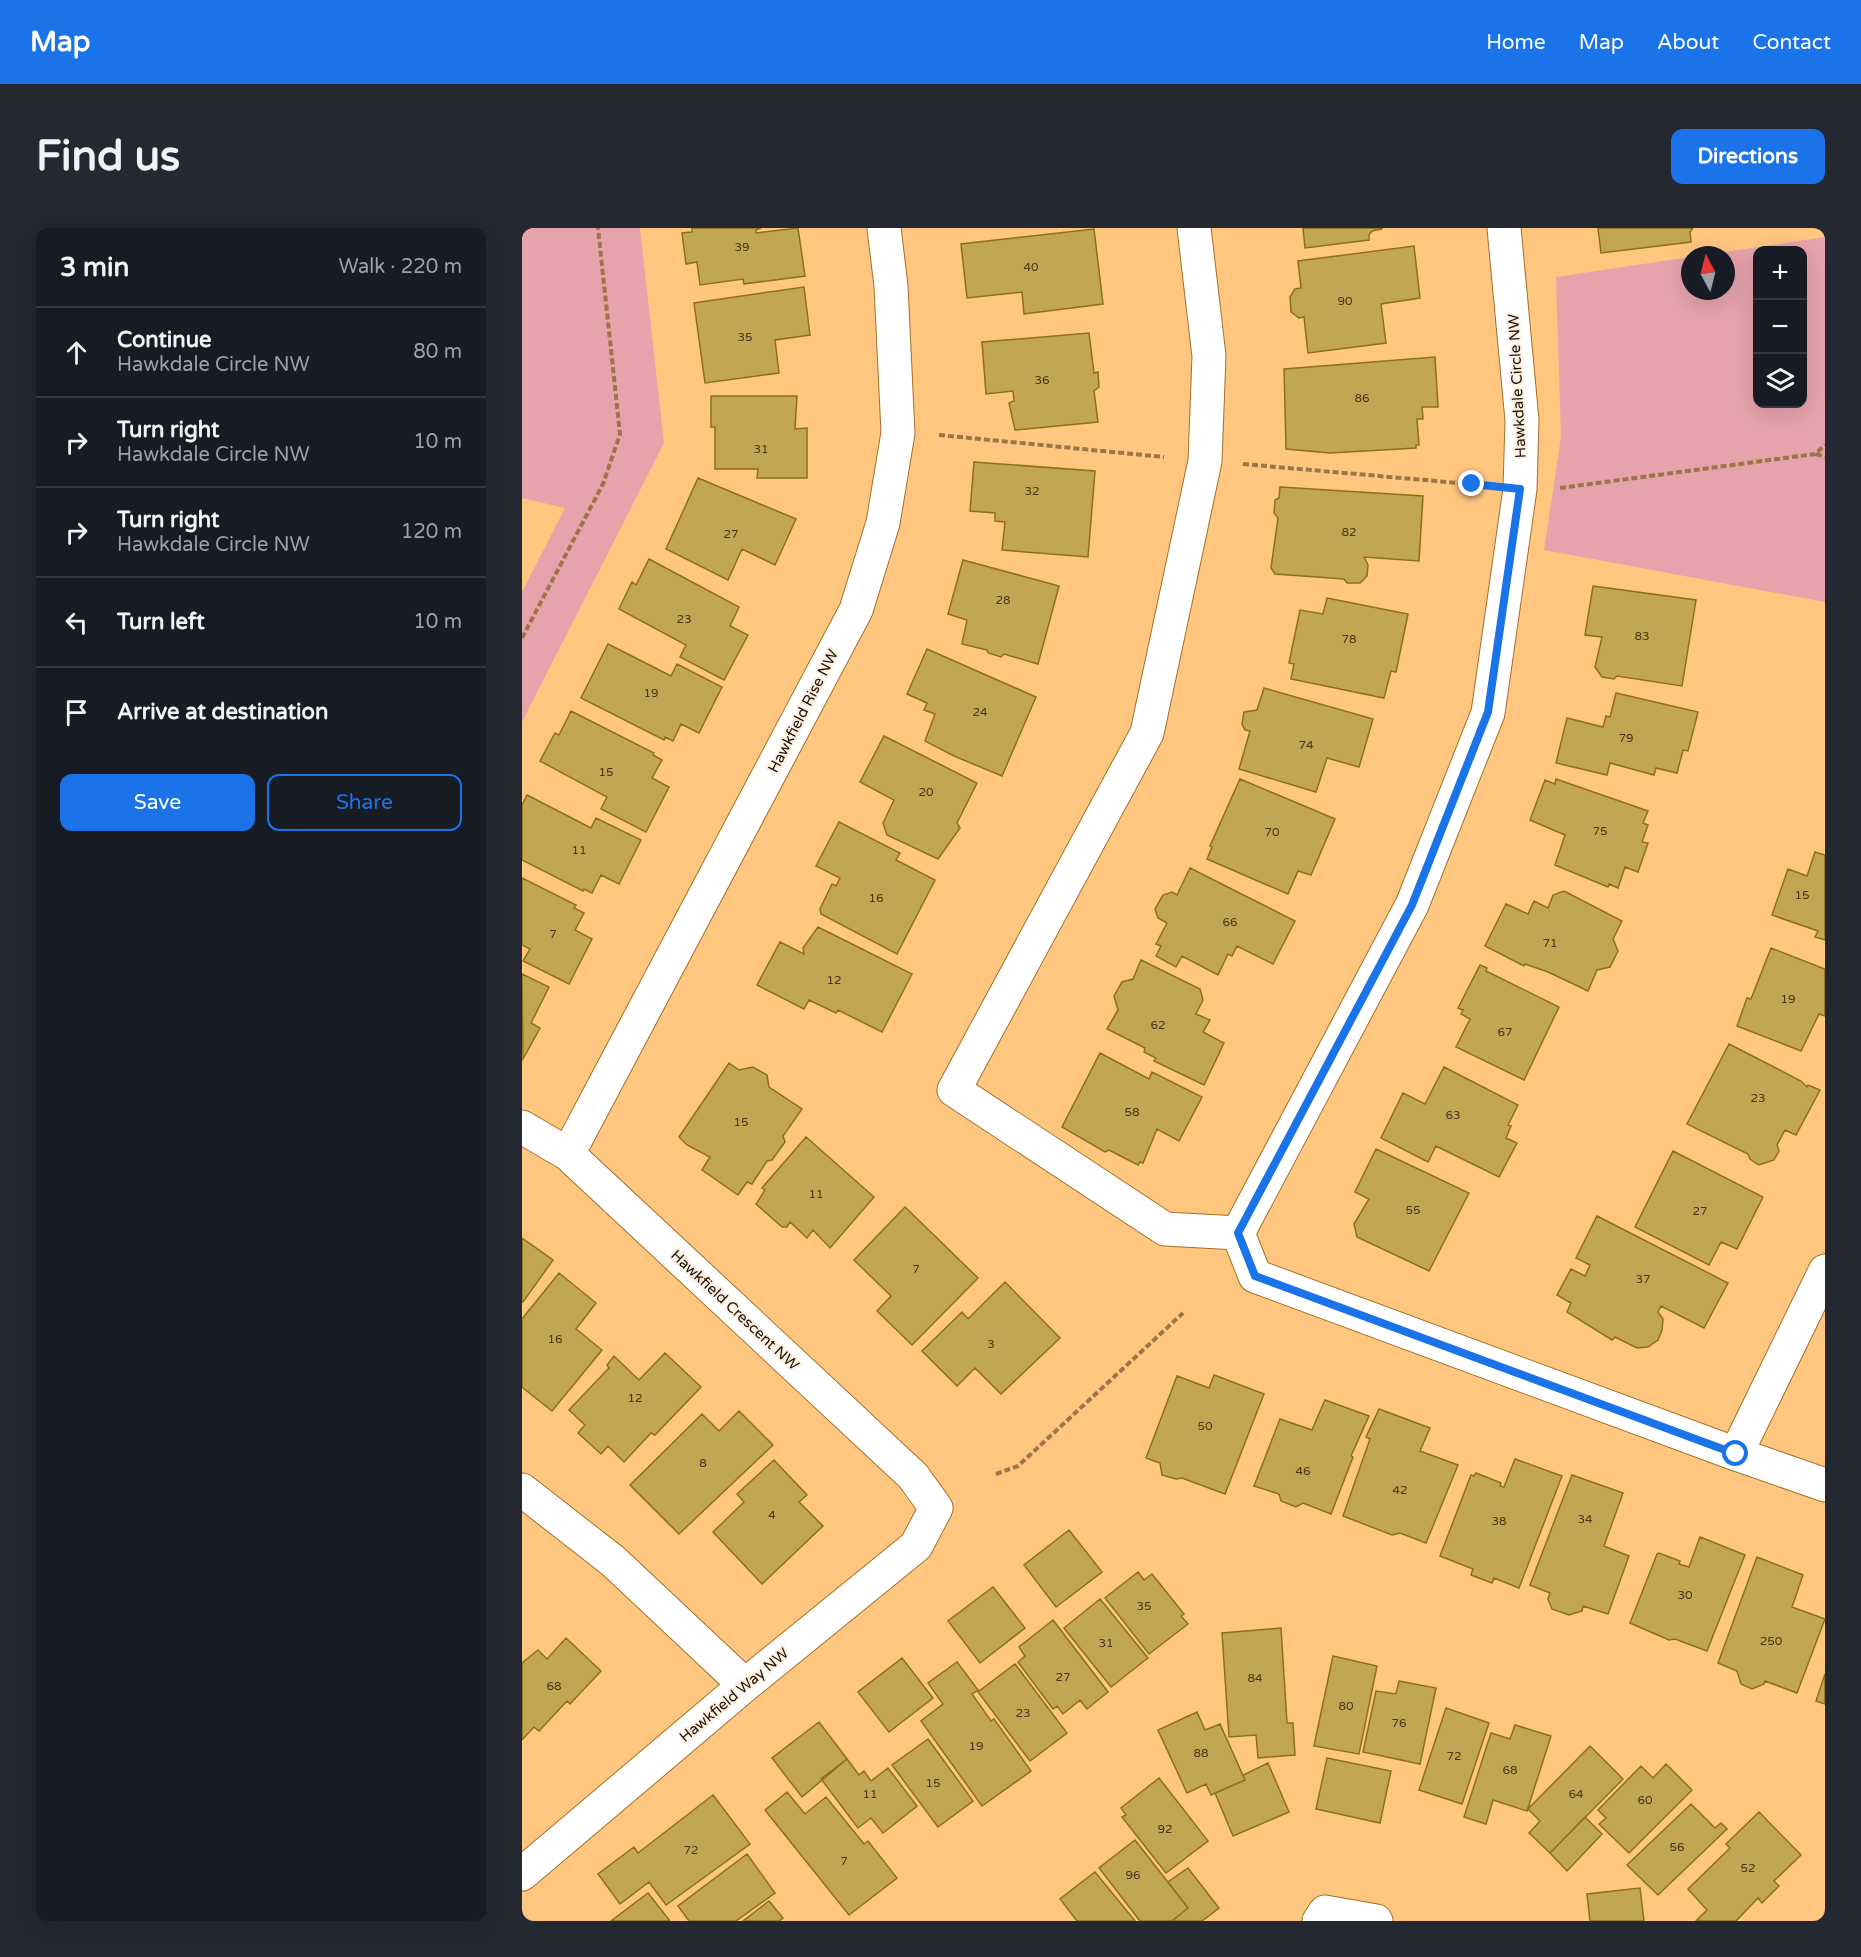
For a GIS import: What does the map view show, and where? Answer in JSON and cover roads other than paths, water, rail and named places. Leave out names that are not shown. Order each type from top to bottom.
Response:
[{"type":"street","name":"Hawkfield Rise NW","points":[[568,1154],[856,610],[883,523],[898,433],[891,286],[884,228]]},
{"type":"street","points":[[1194,228],[1209,356],[1205,461],[1146,733],[954,1090],[1164,1229],[1238,1233],[1255,1276],[1825,1485]]},
{"type":"street","name":"Hawkdale Circle NW","points":[[1238,1233],[1412,905],[1488,712],[1520,489],[1522,420],[1504,228]]},
{"type":"street","name":"Hawkfield Crescent NW","points":[[522,1127],[568,1154],[913,1476],[936,1508]]},
{"type":"street","points":[[1736,1454],[1825,1271]]},
{"type":"street","points":[[522,1490],[612,1561],[745,1685]]},
{"type":"street","name":"Hawkfield Way NW","points":[[522,1874],[745,1685],[916,1546],[936,1508]]},
{"type":"street","points":[[1319,1921],[1325,1912],[1376,1921]]}]
